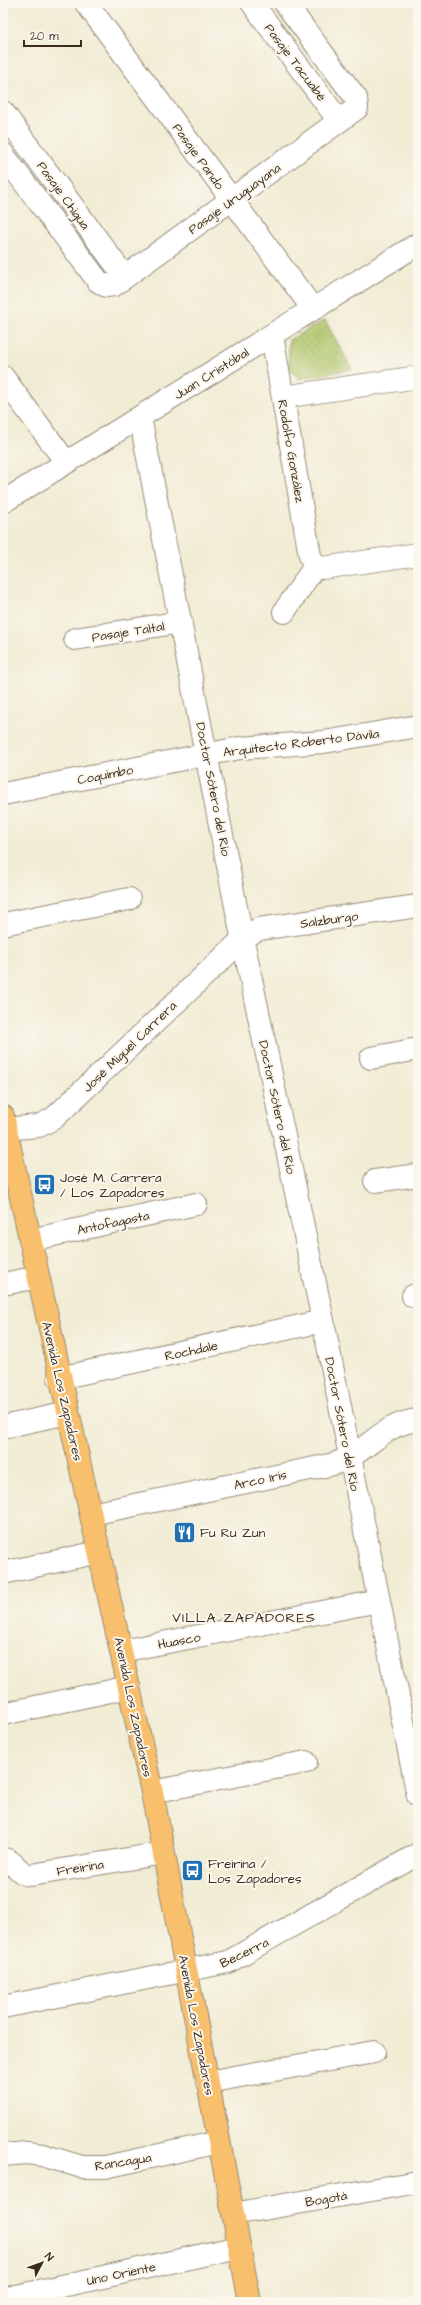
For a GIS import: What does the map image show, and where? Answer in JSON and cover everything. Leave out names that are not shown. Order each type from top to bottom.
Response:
[{"type":"main road","name":"Avenida Los Zapadores","points":[[4,1125],[152,1792],[250,2302]]},
{"type":"street","name":"Pasaje Pando","points":[[86,3],[313,309]]},
{"type":"street","name":"Pasaje Tacuabé","points":[[252,3],[340,121]]},
{"type":"street","name":"Pasaje Tacuabé","points":[[285,3],[356,98],[358,104]]},
{"type":"street","name":"Pasaje Uruguayana","points":[[115,282],[340,121],[357,108],[358,104]]},
{"type":"street","name":"Pasaje Chigua","points":[[3,112],[115,282]]},
{"type":"street","name":"Pasaje Chigua","points":[[3,154],[98,281],[115,282]]},
{"type":"street","name":"Juan Cristóbal","points":[[3,502],[418,244]]},
{"type":"street","name":"Rodolfo González","points":[[272,334],[310,556],[315,566]]},
{"type":"street","points":[[3,377],[66,462]]},
{"type":"street","points":[[283,397],[418,377]]},
{"type":"street","name":"Doctor Sótero del Río","points":[[140,417],[243,938],[323,1321],[418,1796]]},
{"type":"street","points":[[284,612],[315,566],[326,568],[418,554]]},
{"type":"street","name":"Pasaje Taltal","points":[[75,639],[181,622]]},
{"type":"street","name":"Arquitecto Roberto Dávila","points":[[207,754],[253,746],[324,742],[418,726]]},
{"type":"street","name":"Coquimbo","points":[[3,794],[207,754]]},
{"type":"street","points":[[3,924],[129,899]]},
{"type":"street","name":"Salzburgo","points":[[243,938],[259,930],[417,911]]},
{"type":"street","name":"José Miguel Carrera","points":[[4,1125],[39,1126],[54,1118],[243,938]]},
{"type":"street","points":[[371,1058],[418,1049]]},
{"type":"street","points":[[376,1182],[418,1175]]},
{"type":"street","name":"Antofagasta","points":[[30,1240],[196,1204]]},
{"type":"street","points":[[3,1284],[38,1277]]},
{"type":"street","name":"Rochdale","points":[[59,1378],[323,1321]]},
{"type":"street","points":[[3,1426],[68,1413]]},
{"type":"street","name":"Arco Iris","points":[[91,1514],[334,1464],[350,1457],[395,1425],[418,1420]]},
{"type":"street","points":[[3,1573],[99,1552]]},
{"type":"street","name":"Huasco","points":[[121,1651],[379,1601]]},
{"type":"street","points":[[3,1714],[129,1687]]},
{"type":"street","points":[[152,1792],[306,1762]]},
{"type":"street","name":"Freirina","points":[[3,1859],[11,1861],[21,1872],[31,1875],[164,1853]]},
{"type":"street","name":"Becerra","points":[[3,2007],[186,1970],[211,1968],[244,1955],[418,1854]]},
{"type":"street","points":[[208,2082],[374,2052]]},
{"type":"street","name":"Rancagua","points":[[3,2155],[27,2153],[42,2155],[82,2167],[105,2167],[219,2142]]},
{"type":"street","name":"Bogotá","points":[[233,2214],[418,2182]]},
{"type":"street","name":"Uno Oriente","points":[[3,2299],[239,2247]]},
{"type":"green space","points":[[325,320],[352,369],[299,379],[289,369],[289,340]]},
{"type":"place","name":"José M. Carrera / Los Zapadores","points":[[45,1184]]},
{"type":"place","name":"Fu Ru Zun","points":[[185,1532]]},
{"type":"place","name":"Freirina / Los Zapadores","points":[[193,1870]]},
{"type":"district","name":"VILLA ZAPADORES","points":[[244,1617]]}]
